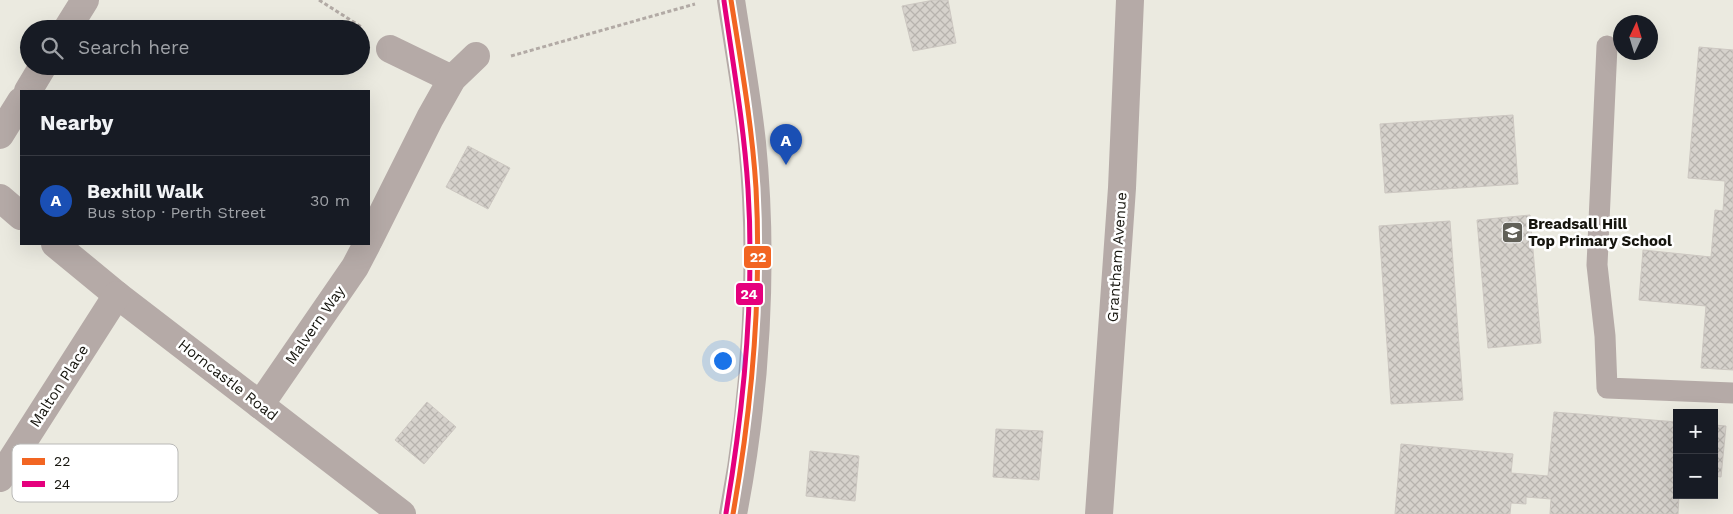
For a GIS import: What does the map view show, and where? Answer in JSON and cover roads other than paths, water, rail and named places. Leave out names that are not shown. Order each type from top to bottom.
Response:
[{"type":"street","points":[[73,20],[85,0]]},
{"type":"street","points":[[731,0],[752,143],[757,236],[755,336],[742,469],[734,514]]},
{"type":"street","name":"Grantham Avenue","points":[[1099,514],[1122,188],[1130,0]]},
{"type":"street","points":[[390,49],[452,79]]},
{"type":"street","points":[[370,238],[430,118],[452,79],[476,56]]},
{"type":"street","points":[[29,90],[38,75]]},
{"type":"street","points":[[0,135],[20,104]]},
{"type":"street","points":[[0,198],[20,215]]},
{"type":"street","name":"Horncastle Road","points":[[56,245],[117,295],[260,405],[394,512]]},
{"type":"street","name":"Malvern Way","points":[[260,405],[355,267],[366,245]]},
{"type":"street","name":"Malton Place","points":[[22,444],[117,295]]},
{"type":"street","name":"Malton Place","points":[[0,478],[12,459]]},
{"type":"lane","points":[[1607,46],[1597,265],[1605,336],[1607,388],[1733,392]]},
{"type":"place","name":"Bexhill Walk","points":[[786,165]]},
{"type":"place","name":"Breadsall Hill Top Primary School","points":[[1512,233]]}]
